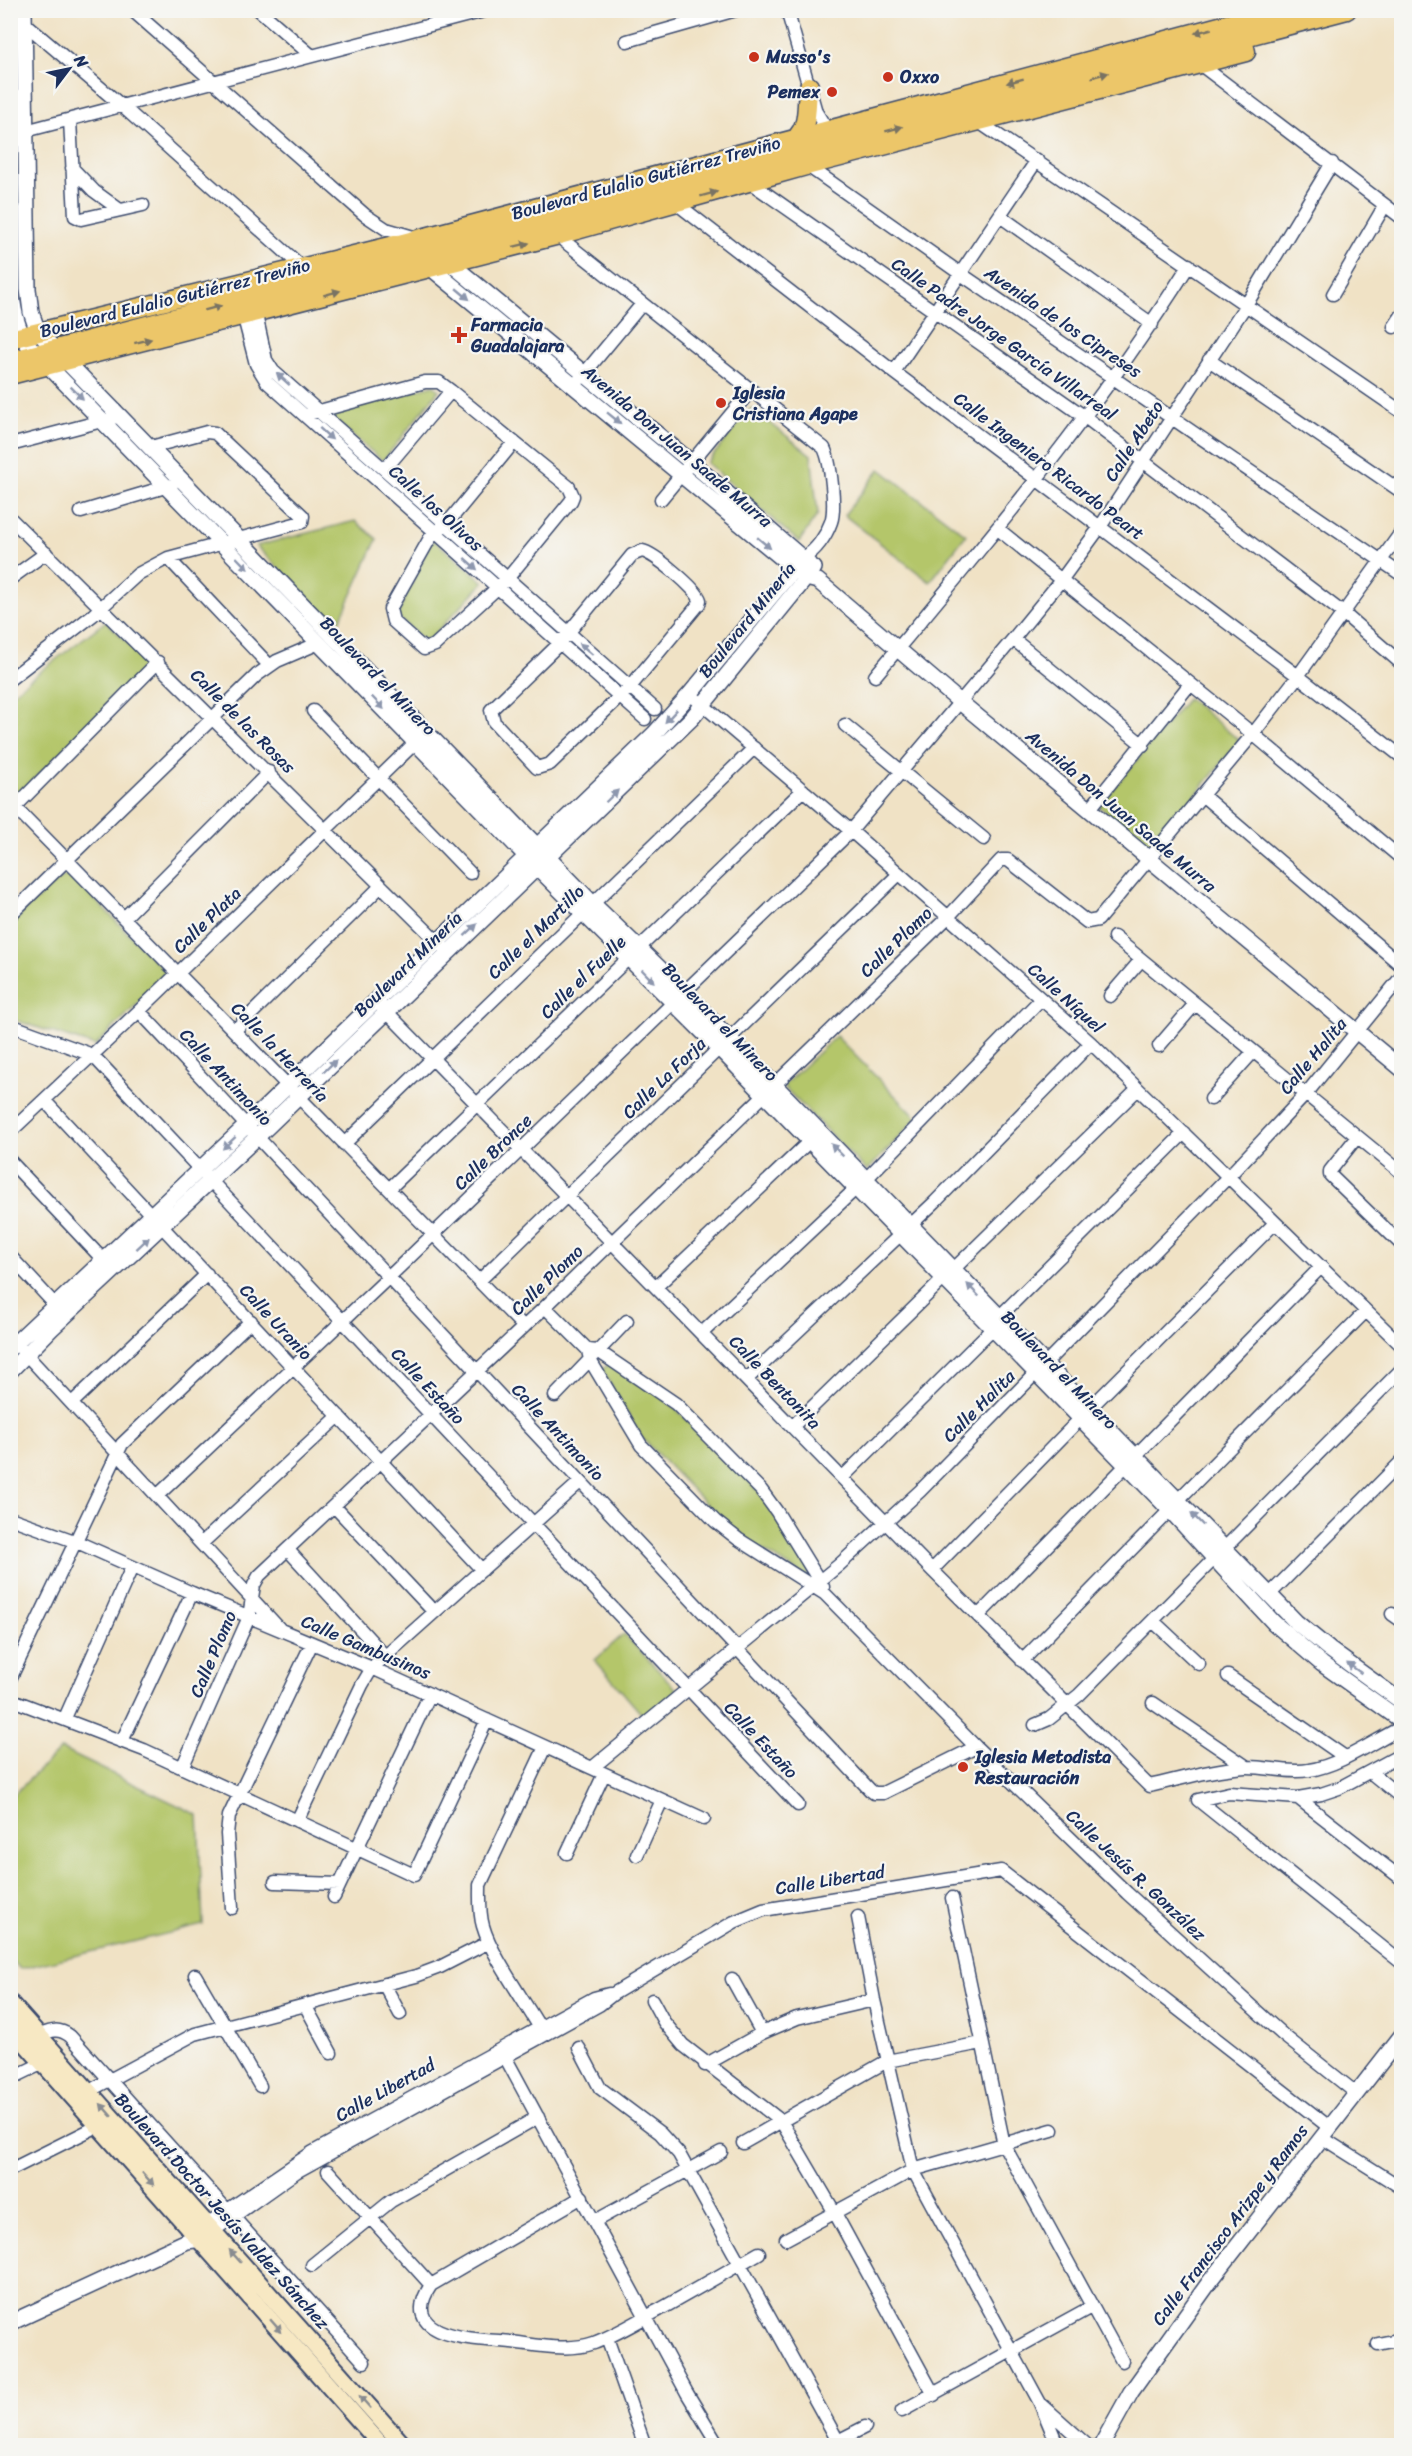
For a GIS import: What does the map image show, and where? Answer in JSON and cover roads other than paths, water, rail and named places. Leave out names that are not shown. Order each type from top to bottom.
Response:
[{"type":"main road","name":"Boulevard Eulalio Gutiérrez Treviño","points":[[10,361],[51,357],[556,228],[676,203],[751,183],[800,153],[827,129],[1280,10]]},
{"type":"main road","name":"Boulevard Eulalio Gutiérrez Treviño","points":[[23,336],[302,267],[800,153],[1347,10]]},
{"type":"main road","name":"Boulevard Eulalio Gutiérrez Treviño","points":[[409,242],[433,259],[450,262],[800,153],[980,122],[1246,52],[1243,39]]},
{"type":"main road","points":[[800,153],[806,126],[809,86]]},
{"type":"main road","points":[[827,129],[839,136],[866,136]]},
{"type":"main road","name":"Boulevard Eulalio Gutiérrez Treviño","points":[[248,307],[409,242]]},
{"type":"main road","name":"Boulevard Eulalio Gutiérrez Treviño","points":[[10,375],[51,357]]},
{"type":"main road","name":"Boulevard Doctor Jesús Valdez Sánchez","points":[[10,2003],[16,2021],[43,2063],[391,2442]]},
{"type":"main road","name":"Boulevard Doctor Jesús Valdez Sánchez","points":[[16,2021],[40,2035],[89,2091],[201,2233]]},
{"type":"street","points":[[132,10],[365,215],[409,242]]},
{"type":"street","points":[[259,10],[312,56]]},
{"type":"street","points":[[18,133],[312,56],[458,14],[488,10]]},
{"type":"street","points":[[627,41],[736,10]]},
{"type":"street","points":[[788,10],[816,112],[827,129]]},
{"type":"street","points":[[10,11],[24,17],[302,267]]},
{"type":"street","points":[[17,271],[18,133],[24,17]]},
{"type":"street","points":[[1186,52],[1401,218]]},
{"type":"street","points":[[963,111],[1401,412]]},
{"type":"street","points":[[70,120],[74,213],[78,218],[143,205]]},
{"type":"street","name":"Avenida de los Cipreses","points":[[800,153],[961,274],[1401,576]]},
{"type":"street","points":[[894,372],[1037,160]]},
{"type":"street","name":"Calle Abeto","points":[[851,831],[1013,639],[1062,579],[1100,527],[1246,305],[1332,163]]},
{"type":"street","points":[[72,168],[94,191],[120,210]]},
{"type":"street","name":"Calle Padre Jorge García Villarreal","points":[[751,183],[1085,417],[1343,613],[1401,664]]},
{"type":"street","name":"Calle Ingeniero Ricardo Peart","points":[[676,203],[894,372],[1298,676],[1401,757]]},
{"type":"street","points":[[1333,294],[1385,205]]},
{"type":"street","points":[[1000,216],[1152,324]]},
{"type":"street","points":[[10,220],[17,271],[30,312],[23,336]]},
{"type":"street","points":[[556,228],[642,304],[818,442],[828,456],[833,516],[808,568]]},
{"type":"street","name":"Avenida Don Juan Saade Murra","points":[[433,259],[574,386],[687,469],[808,568],[897,650],[1401,1069]]},
{"type":"street","name":"Avenida Don Juan Saade Murra","points":[[450,262],[584,374],[687,469]]},
{"type":"street","points":[[875,676],[998,529],[1085,417],[1152,324],[1189,265]]},
{"type":"street","points":[[574,386],[642,304]]},
{"type":"street","name":"Calle los Olivos","points":[[248,307],[269,364],[279,376],[385,469],[441,528]]},
{"type":"street","name":"Calle los Olivos","points":[[248,307],[259,370],[267,382],[441,528],[564,638],[620,697],[645,719]]},
{"type":"street","points":[[1394,327],[1401,315]]},
{"type":"street","name":"Boulevard el Minero","points":[[23,336],[121,416],[240,539],[421,737],[725,1044],[1220,1553],[1288,1636],[1322,1664],[1401,1721]]},
{"type":"street","name":"Boulevard el Minero","points":[[51,357],[103,421],[319,643],[421,737]]},
{"type":"street","points":[[1209,360],[1401,492]]},
{"type":"street","points":[[306,415],[430,381],[439,382],[451,391],[514,442],[569,487],[573,496],[502,583],[428,649],[420,647],[393,621],[389,613],[424,547],[514,442]]},
{"type":"street","points":[[662,499],[751,390]]},
{"type":"street","points":[[385,469],[451,391]]},
{"type":"street","points":[[18,443],[121,416]]},
{"type":"street","points":[[10,679],[102,607],[138,573],[168,558],[303,522],[303,516],[215,433],[207,432],[151,447]]},
{"type":"street","points":[[81,512],[184,482]]},
{"type":"street","name":"Calle de las Rosas","points":[[10,518],[269,772],[442,947]]},
{"type":"street","points":[[998,529],[1253,734],[1401,859]]},
{"type":"street","points":[[1148,859],[1253,734],[1298,676],[1401,531]]},
{"type":"street","points":[[647,551],[695,592],[700,600],[630,687],[549,764],[541,768],[533,766],[494,723],[491,710],[564,638],[637,552],[647,551]]},
{"type":"street","points":[[10,579],[46,553]]},
{"type":"street","points":[[168,558],[269,665]]},
{"type":"street","name":"Boulevard Minería","points":[[10,1371],[16,1345],[61,1310],[206,1175],[442,947],[532,851],[654,734],[808,568]]},
{"type":"street","name":"Boulevard Minería","points":[[442,947],[543,862],[704,705],[808,568]]},
{"type":"street","name":"Calle los Olivos","points":[[564,638],[630,687],[655,709]]},
{"type":"street","points":[[1013,639],[1143,745]]},
{"type":"street","points":[[12,911],[269,665],[319,643]]},
{"type":"street","points":[[13,804],[158,662]]},
{"type":"street","points":[[1089,810],[1190,684]]},
{"type":"street","name":"Calle Níquel","points":[[690,694],[851,831],[1091,1043],[1401,1346]]},
{"type":"street","points":[[313,711],[470,873]]},
{"type":"street","points":[[845,725],[984,839]]},
{"type":"street","name":"Calle Plata","points":[[10,1132],[139,1011],[421,737]]},
{"type":"street","name":"Calle el Martillo","points":[[345,1144],[587,907],[754,748]]},
{"type":"street","points":[[124,918],[269,772]]},
{"type":"street","name":"Calle el Fuelle","points":[[389,1189],[802,790]]},
{"type":"street","points":[[1202,795],[1401,966]]},
{"type":"street","name":"Calle la Herrería","points":[[13,804],[524,1327]]},
{"type":"street","name":"Calle Bronce","points":[[158,1495],[388,1278],[851,831]]},
{"type":"street","name":"Calle Plomo","points":[[182,1768],[249,1617],[256,1580],[545,1307],[948,917],[1003,859],[1008,860],[1087,922],[1094,922],[1148,859]]},
{"type":"street","name":"Calle La Forja","points":[[479,1281],[899,874]]},
{"type":"street","points":[[234,1031],[381,886]]},
{"type":"street","points":[[1114,937],[1401,1173]]},
{"type":"street","points":[[1110,996],[1141,960]]},
{"type":"street","name":"Calle Halita","points":[[592,1768],[817,1585],[887,1523],[1228,1177],[1306,1094],[1401,976]]},
{"type":"street","points":[[702,1333],[861,1184],[1041,999]]},
{"type":"street","points":[[1159,1046],[1195,1004]]},
{"type":"street","name":"Calle Bentonita","points":[[381,1006],[932,1570],[1149,1786],[1207,1772],[1247,1767]]},
{"type":"street","name":"Calle Antimonio","points":[[139,1011],[874,1793],[883,1793],[976,1747]]},
{"type":"street","name":"Calle Estaño","points":[[10,1025],[92,1055],[798,1805]]},
{"type":"street","points":[[747,1379],[905,1229],[1091,1043]]},
{"type":"street","points":[[1211,1099],[1253,1052]]},
{"type":"street","points":[[793,1426],[1138,1089]]},
{"type":"street","name":"Calle Uranio","points":[[44,1100],[482,1570]]},
{"type":"street","points":[[843,1478],[1184,1133]]},
{"type":"street","points":[[657,1286],[814,1137]]},
{"type":"street","points":[[1357,1137],[1330,1171],[1330,1175],[1401,1245]]},
{"type":"street","points":[[10,1161],[108,1266]]},
{"type":"street","points":[[932,1570],[1275,1223]]},
{"type":"street","points":[[10,1256],[61,1310]]},
{"type":"street","points":[[978,1616],[1321,1267]]},
{"type":"street","points":[[72,1403],[207,1274]]},
{"type":"street","name":"Calle Jesús R. González","points":[[545,1307],[592,1354],[676,1404],[761,1490],[777,1512],[817,1585],[976,1747],[1209,1969],[1283,2036],[1356,2093]]},
{"type":"street","points":[[1022,1661],[1366,1311]]},
{"type":"street","points":[[10,1679],[77,1542],[117,1452],[129,1436],[251,1321]]},
{"type":"street","points":[[555,1396],[592,1354],[627,1321]]},
{"type":"street","points":[[16,1345],[253,1597],[282,1631]]},
{"type":"street","name":"Calle Jesús R. González","points":[[592,1354],[641,1445],[732,1535],[817,1585]]},
{"type":"street","points":[[1035,1725],[1067,1706],[1401,1369]]},
{"type":"street","points":[[202,1543],[339,1416]]},
{"type":"street","points":[[1270,1594],[1401,1461]]},
{"type":"street","points":[[297,1821],[372,1668],[580,1482]]},
{"type":"street","points":[[334,1506],[434,1612]]},
{"type":"street","name":"Calle Gambusinos","points":[[11,1518],[77,1542],[372,1668],[704,1819]]},
{"type":"street","points":[[288,1550],[385,1656]]},
{"type":"street","name":"Boulevard el Minero","points":[[1220,1553],[1270,1594],[1313,1637],[1401,1701]]},
{"type":"street","points":[[65,1718],[132,1567]]},
{"type":"street","points":[[122,1741],[192,1593]]},
{"type":"street","points":[[1153,1621],[1199,1664]]},
{"type":"street","points":[[232,1908],[227,1824],[238,1794],[312,1643]]},
{"type":"street","points":[[1228,1676],[1344,1757]]},
{"type":"street","points":[[334,1897],[430,1694]]},
{"type":"street","points":[[10,1699],[122,1741],[414,1875],[487,1720]]},
{"type":"street","points":[[1153,1703],[1247,1767],[1286,1771],[1308,1771],[1326,1766],[1401,1727]]},
{"type":"street","points":[[540,2028],[489,1942],[482,1924],[480,1885],[545,1747]]},
{"type":"street","points":[[1401,1754],[1339,1788],[1298,1798],[1235,1793],[1198,1800],[1401,1963]]},
{"type":"street","points":[[1371,1772],[1401,1798]]},
{"type":"street","points":[[567,1853],[604,1774]]},
{"type":"street","points":[[1298,1798],[1401,1880]]},
{"type":"street","points":[[637,1855],[662,1800]]},
{"type":"street","name":"Calle Libertad","points":[[10,2323],[201,2233],[275,2181],[312,2163],[503,2053],[599,2006],[613,1994],[734,1922],[763,1910],[1001,1871],[1325,2132]]},
{"type":"street","points":[[275,1882],[340,1884]]},
{"type":"street","points":[[952,1898],[1004,2145],[1122,2361]]},
{"type":"street","points":[[858,1917],[887,2061],[913,2170],[1040,2403],[1058,2445]]},
{"type":"street","points":[[89,2091],[180,2040],[224,2025],[384,1984],[440,1967],[489,1942]]},
{"type":"street","points":[[195,1975],[260,2086]]},
{"type":"street","points":[[732,1979],[762,2033]]},
{"type":"street","points":[[384,1984],[400,2014]]},
{"type":"street","name":"Calle Libertad","points":[[503,2053],[540,2028],[594,1998],[613,1994]]},
{"type":"street","points":[[652,2000],[671,2033],[705,2065],[782,2121],[934,2395]]},
{"type":"street","points":[[705,2065],[762,2033],[797,2018],[874,2000]]},
{"type":"street","points":[[305,2005],[331,2053]]},
{"type":"street","points":[[40,2035],[53,2030],[65,2032],[364,2362]]},
{"type":"street","name":"Calle Francisco Arizpe y Ramos","points":[[1101,2445],[1131,2392],[1179,2324],[1401,2035]]},
{"type":"street","points":[[743,2143],[887,2061],[982,2043]]},
{"type":"street","points":[[579,2048],[600,2088],[671,2143],[689,2170],[833,2443],[865,2427]]},
{"type":"street","points":[[503,2053],[648,2316],[687,2392],[719,2445]]},
{"type":"street","points":[[10,2079],[43,2063]]},
{"type":"street","points":[[312,2265],[369,2218],[416,2185],[538,2117]]},
{"type":"street","points":[[10,2170],[100,2125]]},
{"type":"street","points":[[786,2240],[913,2170],[1052,2130]]},
{"type":"street","points":[[1325,2132],[1401,2188]]},
{"type":"street","points":[[595,2221],[721,2152]]},
{"type":"street","points":[[328,2171],[431,2285]]},
{"type":"street","points":[[582,2197],[431,2285],[423,2301],[424,2313],[431,2325],[449,2336],[577,2347],[593,2344],[648,2316],[759,2253]]},
{"type":"street","points":[[902,2411],[1091,2307]]},
{"type":"street","points":[[607,2338],[645,2445]]},
{"type":"street","points":[[1378,2344],[1401,2339]]},
{"type":"street","points":[[1040,2403],[1088,2445]]},
{"type":"place","name":"Musso's","points":[[754,57]]},
{"type":"place","name":"Oxxo","points":[[888,77]]},
{"type":"place","name":"Pemex","points":[[832,92]]},
{"type":"place","name":"Farmacia Guadalajara","points":[[459,335]]},
{"type":"place","name":"Iglesia Cristiana Agape","points":[[721,403]]},
{"type":"place","name":"Iglesia Metodista Restauración","points":[[963,1767]]}]
